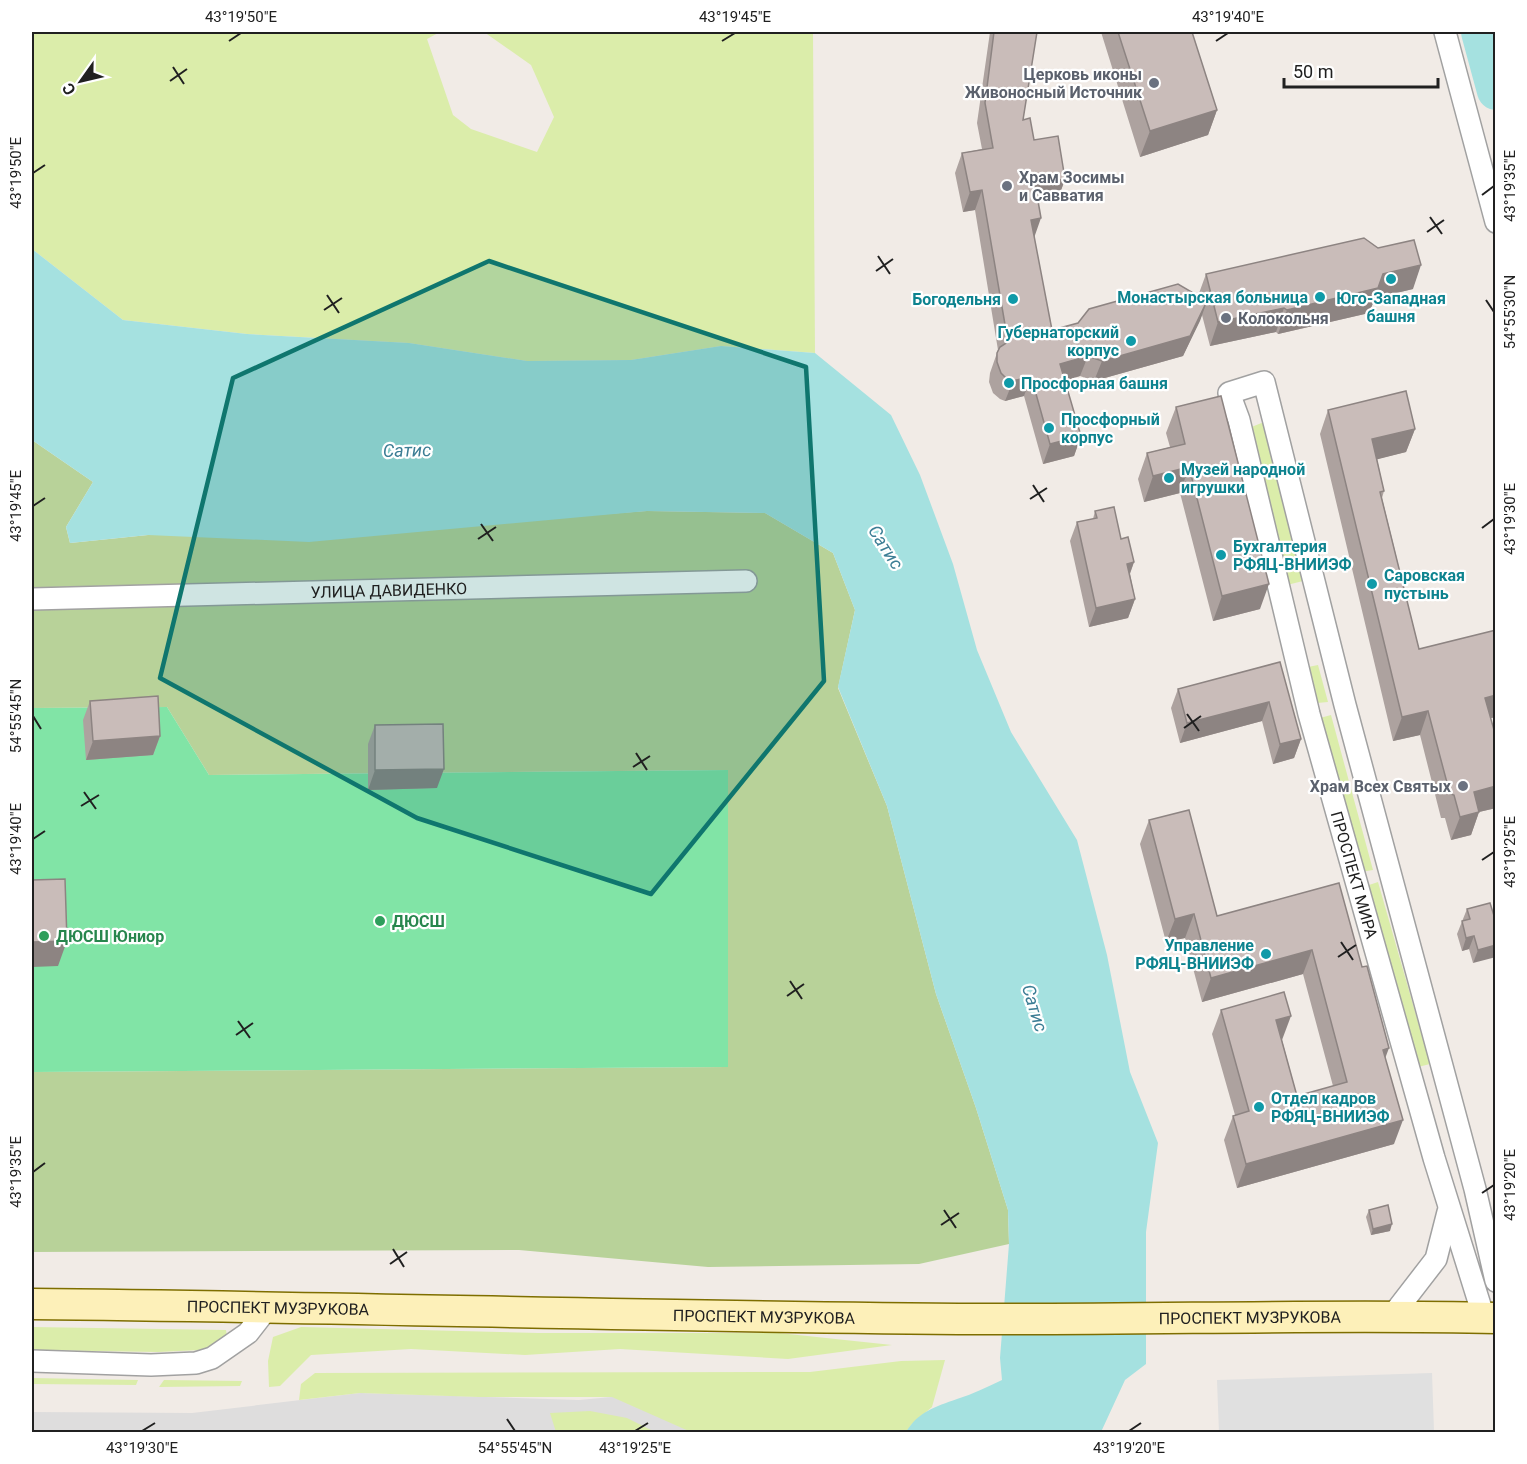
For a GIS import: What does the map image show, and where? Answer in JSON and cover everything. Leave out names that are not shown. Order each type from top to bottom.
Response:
[{"type":"main road","name":"ПРОСПЕКТ МУЗРУКОВА","points":[[32,1304],[982,1319],[1392,1316],[1490,1318]]},
{"type":"street","points":[[1444,32],[1496,222]]},
{"type":"street","name":"ПРОСПЕКТ МИРА","points":[[1490,1318],[1449,1208],[1309,714],[1239,420],[1229,393],[1264,382],[1345,705],[1475,1189],[1496,1281]]},
{"type":"street","name":"УЛИЦА ДАВИДЕНКО","points":[[32,599],[746,581]]},
{"type":"street","points":[[1392,1316],[1436,1259],[1449,1208]]},
{"type":"street","points":[[32,1361],[151,1365],[196,1363],[212,1358],[248,1333],[269,1306]]},
{"type":"highlighted area","points":[[489,261],[806,367],[824,681],[651,894],[417,818],[160,678],[233,378]]},
{"type":"shaded area","points":[[1432,1373],[1434,1432],[1219,1432],[1217,1380]]},
{"type":"shaded area","points":[[772,1382],[906,1432],[86,1430],[32,1432],[32,1412],[192,1413],[360,1393],[579,1400]]},
{"type":"shaded area","points":[[86,1430],[220,1432],[35,1432]]},
{"type":"green space","points":[[32,32],[440,32],[427,39],[453,115],[471,129],[537,152],[554,117],[531,65],[484,32],[813,32],[815,353],[721,346],[631,360],[527,361],[409,343],[247,334],[123,320],[32,249]]},
{"type":"green space","points":[[1264,422],[1303,581],[1287,585],[1249,428]]},
{"type":"green space","points":[[32,440],[93,482],[66,527],[70,543],[148,535],[540,519],[647,511],[765,513],[833,553],[855,610],[838,688],[887,806],[936,994],[976,1108],[1008,1210],[1009,1244],[919,1264],[708,1267],[519,1250],[32,1252],[32,1072],[727,1067],[727,770],[209,775],[167,707],[32,708]]},
{"type":"green space","points":[[1318,665],[1328,702],[1317,703],[1308,667]]},
{"type":"green space","name":"ДЮСШ","points":[[167,707],[209,775],[728,770],[728,1067],[32,1072],[32,708]]},
{"type":"green space","points":[[1331,715],[1373,870],[1361,872],[1320,718]]},
{"type":"green space","points":[[1378,882],[1430,1064],[1418,1067],[1366,886]]},
{"type":"green space","points":[[32,1327],[226,1330],[227,1336],[201,1350],[158,1352],[32,1350]]},
{"type":"green space","points":[[301,1327],[538,1333],[779,1333],[892,1345],[788,1359],[620,1349],[525,1355],[411,1349],[311,1355],[280,1386],[269,1387],[268,1361],[273,1337]]},
{"type":"green space","points":[[945,1360],[932,1407],[906,1432],[691,1432],[612,1397],[479,1397],[360,1393],[299,1400],[301,1384],[315,1373],[810,1372],[901,1361]]},
{"type":"green space","points":[[32,1378],[138,1380],[136,1385],[32,1384]]},
{"type":"green space","points":[[164,1380],[242,1381],[240,1386],[159,1387]]},
{"type":"green space","points":[[590,1411],[627,1418],[655,1432],[556,1432],[550,1413]]},
{"type":"water","name":"Сатис","points":[[32,249],[123,320],[247,334],[409,343],[527,361],[631,360],[721,346],[815,353],[891,415],[920,475],[953,564],[977,650],[1011,732],[1077,840],[1107,955],[1130,1072],[1158,1143],[1146,1232],[1146,1364],[1125,1380],[1101,1432],[906,1432],[922,1414],[1002,1380],[1000,1358],[1009,1244],[1008,1210],[976,1108],[936,994],[887,806],[838,687],[855,610],[833,553],[765,513],[647,511],[309,542],[148,535],[70,543],[66,527],[93,482],[32,440]]},
{"type":"building","points":[[994,32],[1037,32],[1023,120],[1030,118],[1034,140],[1058,136],[1065,179],[1035,184],[1041,218],[1031,220],[1052,330],[1078,323],[1089,309],[1178,284],[1207,301],[1190,336],[1102,361],[1088,356],[1060,364],[1081,436],[1050,444],[1031,376],[1013,381],[1007,379],[1001,373],[997,362],[1000,347],[1008,342],[982,190],[970,192],[962,153],[993,148],[985,103]]},
{"type":"building","name":"Церковь иконы Живоносный Источник","points":[[1118,32],[1192,32],[1217,110],[1150,131]]},
{"type":"building","points":[[1364,238],[1378,248],[1414,240],[1421,265],[1383,274],[1378,288],[1287,310],[1284,308],[1218,322],[1206,274]]},
{"type":"building","points":[[1406,391],[1415,429],[1372,439],[1384,491],[1380,492],[1419,649],[1496,630],[1496,695],[1485,698],[1496,737],[1496,786],[1474,792],[1479,812],[1460,817],[1454,795],[1450,794],[1428,711],[1402,717],[1328,410]]},
{"type":"building","points":[[1221,396],[1269,584],[1222,596],[1189,467],[1153,476],[1147,453],[1185,444],[1176,407]]},
{"type":"building","points":[[1114,507],[1121,539],[1128,537],[1134,562],[1127,564],[1135,599],[1096,608],[1077,522],[1097,518],[1095,511]]},
{"type":"building","points":[[1280,662],[1301,739],[1280,744],[1269,702],[1187,723],[1178,689]]},
{"type":"building","points":[[158,696],[160,736],[93,741],[90,701]]},
{"type":"building","points":[[443,724],[444,769],[375,770],[375,725]]},
{"type":"building","points":[[1189,810],[1217,916],[1339,883],[1362,967],[1367,966],[1389,1048],[1383,1050],[1403,1120],[1246,1164],[1233,1116],[1249,1111],[1221,1010],[1284,992],[1291,1016],[1276,1020],[1297,1096],[1347,1082],[1312,950],[1211,978],[1194,914],[1175,919],[1149,820]]},
{"type":"building","points":[[65,879],[67,941],[32,942],[32,880]]},
{"type":"building","points":[[1490,903],[1496,922],[1496,945],[1478,950],[1474,936],[1466,938],[1462,921],[1470,919],[1467,909]]},
{"type":"building","points":[[1388,1205],[1392,1224],[1373,1229],[1369,1210]]},
{"type":"waterway","points":[[1480,32],[1496,91]]},
{"type":"place","name":"Церковь иконы Живоносный Источник","points":[[1154,83]]},
{"type":"place","name":"Храм Зосимы и Савватия","points":[[1007,186]]},
{"type":"place","name":"Юго-Западная башня","points":[[1391,279]]},
{"type":"place","name":"Монастырская больница","points":[[1320,297]]},
{"type":"place","name":"Богодельня","points":[[1013,299]]},
{"type":"place","name":"Колокольня","points":[[1226,318]]},
{"type":"place","name":"Губернаторский корпус","points":[[1131,341]]},
{"type":"place","name":"Просфорная башня","points":[[1009,383]]},
{"type":"place","name":"Просфорный корпус","points":[[1049,428]]},
{"type":"place","name":"Музей народной игрушки","points":[[1169,478]]},
{"type":"place","name":"Бухгалтерия РФЯЦ-ВНИИЭФ","points":[[1221,555]]},
{"type":"place","name":"Саровская пустынь","points":[[1372,584]]},
{"type":"place","name":"Храм Всех Святых","points":[[1463,786]]},
{"type":"place","name":"ДЮСШ","points":[[380,921]]},
{"type":"place","name":"ДЮСШ Юниор","points":[[44,936]]},
{"type":"place","name":"Управление РФЯЦ-ВНИИЭФ","points":[[1266,954]]},
{"type":"place","name":"Отдел кадров РФЯЦ-ВНИИЭФ","points":[[1259,1107]]}]
